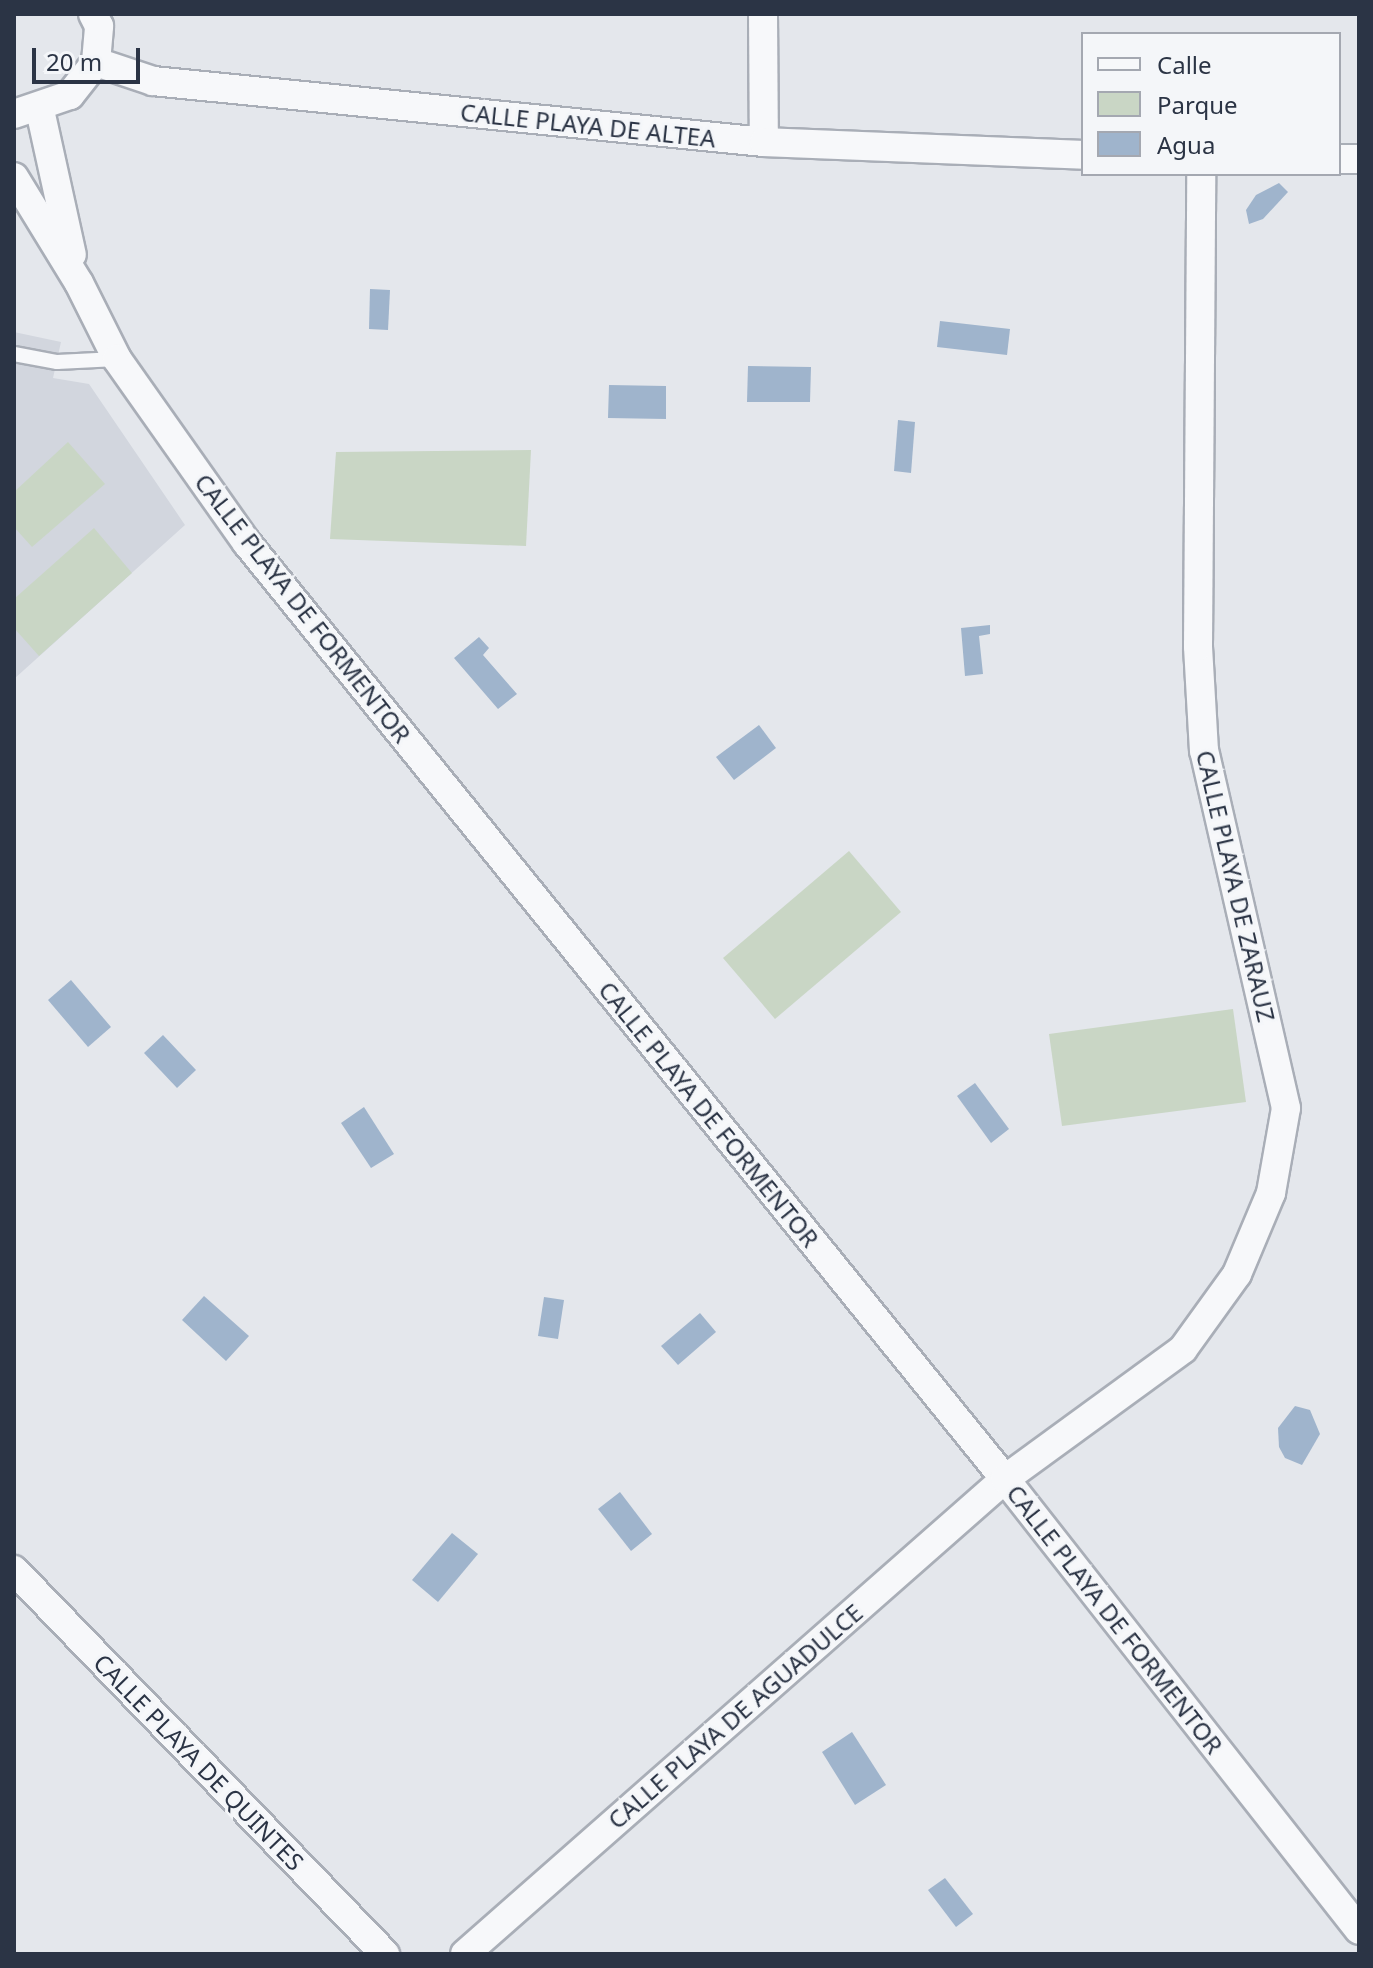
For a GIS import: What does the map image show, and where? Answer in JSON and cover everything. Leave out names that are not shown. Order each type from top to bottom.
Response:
[{"type":"street","points":[[93,14],[99,26],[96,62]]},
{"type":"street","points":[[763,14],[764,142]]},
{"type":"street","name":"CALLE PLAYA DE FORMENTOR","points":[[79,283],[27,112],[70,95],[96,62]]},
{"type":"street","name":"CALLE PLAYA DE ALTEA","points":[[96,62],[153,81],[764,142],[1081,155]]},
{"type":"street","name":"CALLE PLAYA DE ZARAUZ","points":[[1005,1479],[1183,1349],[1237,1274],[1271,1193],[1286,1108],[1204,751],[1198,646],[1201,176]]},
{"type":"street","name":"CALLE PLAYA DE FORMENTOR","points":[[14,177],[79,283],[117,359],[247,543],[1005,1479],[1359,1930]]},
{"type":"street","name":"CALLE PLAYA DE AGUADULCE","points":[[465,1954],[1005,1479]]},
{"type":"street","name":"CALLE PLAYA DE QUINTES","points":[[14,1570],[385,1954]]},
{"type":"lane","points":[[14,354],[57,362],[117,359]]},
{"type":"shaded area","points":[[14,332],[61,342],[53,378],[89,384],[185,525],[14,679]]},
{"type":"green space","points":[[68,442],[105,484],[32,547],[14,527],[14,492]]},
{"type":"green space","points":[[531,450],[526,546],[330,539],[336,452]]},
{"type":"green space","points":[[94,528],[132,573],[39,656],[14,628],[14,599]]},
{"type":"green space","points":[[849,851],[901,912],[775,1019],[723,958]]},
{"type":"green space","points":[[1233,1009],[1246,1102],[1062,1126],[1049,1034]]},
{"type":"water","points":[[1279,183],[1288,192],[1263,219],[1249,224],[1246,210],[1256,195]]},
{"type":"water","points":[[370,289],[390,290],[388,330],[369,329]]},
{"type":"water","points":[[940,321],[1010,329],[1007,355],[937,347]]},
{"type":"water","points":[[748,366],[811,367],[810,402],[747,402]]},
{"type":"water","points":[[609,385],[666,386],[666,419],[608,418]]},
{"type":"water","points":[[898,420],[915,422],[911,473],[894,471]]},
{"type":"water","points":[[990,625],[990,634],[979,636],[983,674],[965,676],[961,628]]},
{"type":"water","points":[[479,637],[489,648],[483,655],[517,694],[498,709],[454,658]]},
{"type":"water","points":[[759,725],[776,748],[734,780],[716,757]]},
{"type":"water","points":[[71,980],[111,1027],[88,1047],[48,1000]]},
{"type":"water","points":[[163,1035],[196,1070],[177,1088],[144,1053]]},
{"type":"water","points":[[975,1083],[1009,1129],[991,1143],[957,1096]]},
{"type":"water","points":[[364,1107],[394,1154],[371,1168],[341,1123]]},
{"type":"water","points":[[204,1296],[249,1336],[226,1361],[182,1320]]},
{"type":"water","points":[[544,1297],[564,1300],[558,1339],[538,1336]]},
{"type":"water","points":[[700,1313],[716,1332],[678,1365],[661,1346]]},
{"type":"water","points":[[1295,1406],[1310,1410],[1320,1434],[1302,1465],[1285,1458],[1279,1447],[1278,1428]]},
{"type":"water","points":[[620,1492],[652,1534],[631,1551],[598,1509]]},
{"type":"water","points":[[452,1533],[478,1554],[438,1602],[412,1580]]},
{"type":"water","points":[[852,1732],[886,1785],[855,1805],[822,1752]]},
{"type":"water","points":[[945,1878],[973,1914],[956,1927],[928,1890]]}]
